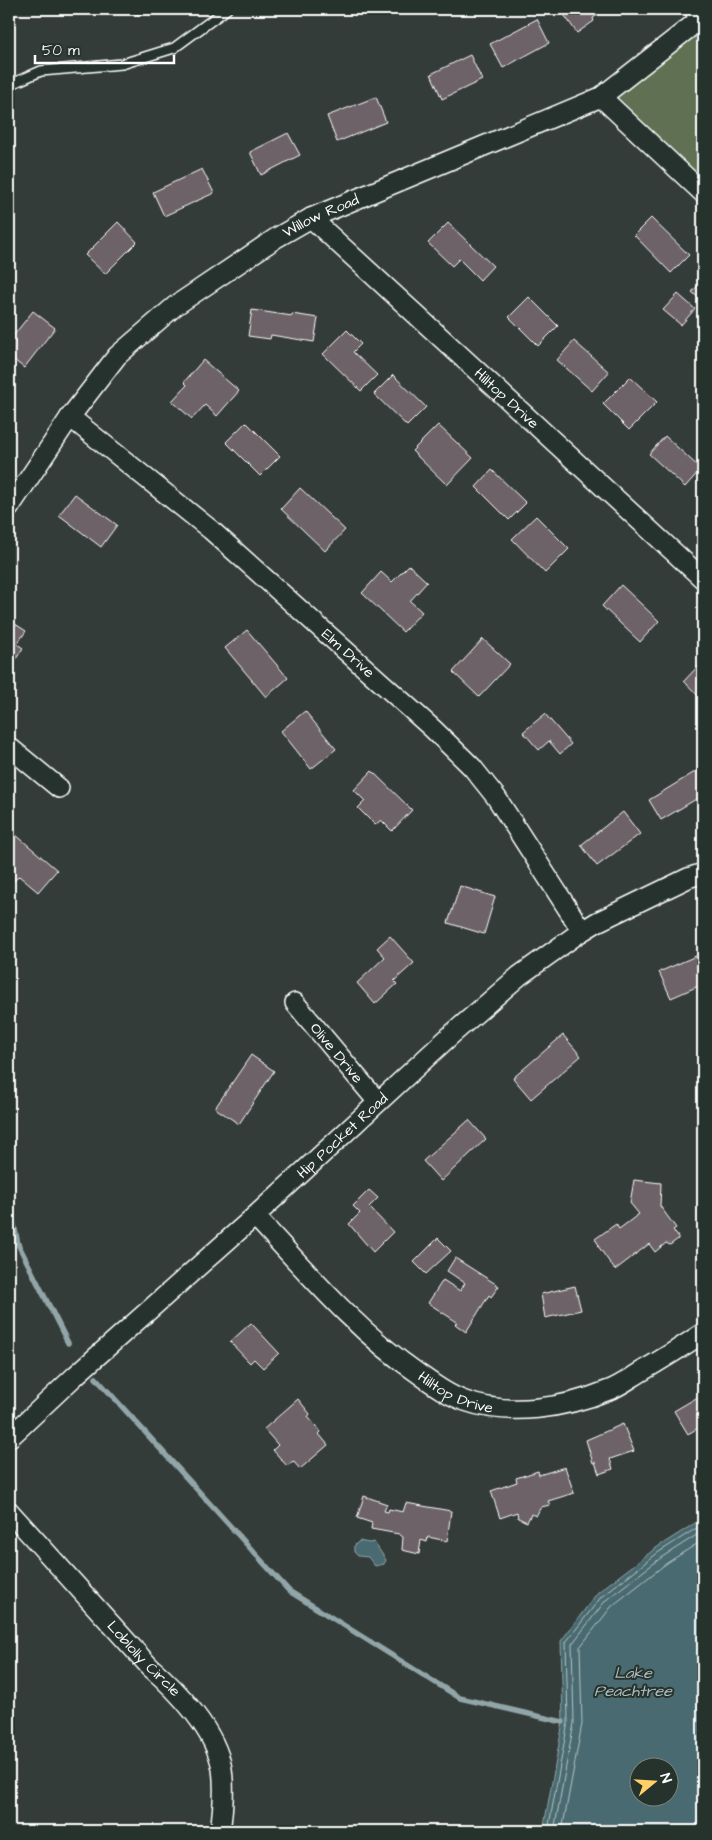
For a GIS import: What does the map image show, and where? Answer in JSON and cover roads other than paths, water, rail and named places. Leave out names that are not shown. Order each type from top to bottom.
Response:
[{"type":"street","name":"Willow Road","points":[[9,508],[70,417],[117,356],[172,308],[276,238],[311,218],[601,97],[696,16]]},
{"type":"street","points":[[601,97],[703,193]]},
{"type":"street","name":"Hilltop Drive","points":[[311,218],[703,579]]},
{"type":"street","name":"Elm Drive","points":[[70,417],[211,530],[433,729],[472,767],[496,798],[582,931]]},
{"type":"street","points":[[9,747],[59,788]]},
{"type":"street","name":"Hip Pocket Road","points":[[9,1438],[63,1386],[256,1216],[451,1035],[515,980],[582,931],[652,895],[703,873]]},
{"type":"street","name":"Olive Drive","points":[[294,1003],[378,1102]]},
{"type":"street","name":"Hilltop Drive","points":[[256,1216],[361,1330],[400,1361],[437,1386],[464,1401],[508,1409],[541,1408],[574,1403],[612,1389],[670,1355],[703,1332]]},
{"type":"street","name":"Loblolly Circle","points":[[9,1511],[149,1666],[168,1682],[196,1716],[212,1741],[222,1768],[224,1797],[220,1831]]},
{"type":"lane","points":[[9,85],[41,71],[122,64],[174,48],[227,9]]},
{"type":"water","name":"Lake Peachtree","points":[[703,1518],[703,1831],[543,1831],[563,1722],[561,1641],[598,1592],[656,1548]]},
{"type":"water","points":[[359,1541],[374,1542],[386,1560],[384,1564],[375,1566],[368,1557],[358,1556],[354,1552],[354,1546]]},
{"type":"waterway","points":[[9,1201],[18,1244],[68,1343]]},
{"type":"waterway","points":[[96,1378],[289,1591],[460,1698],[563,1722]]}]
